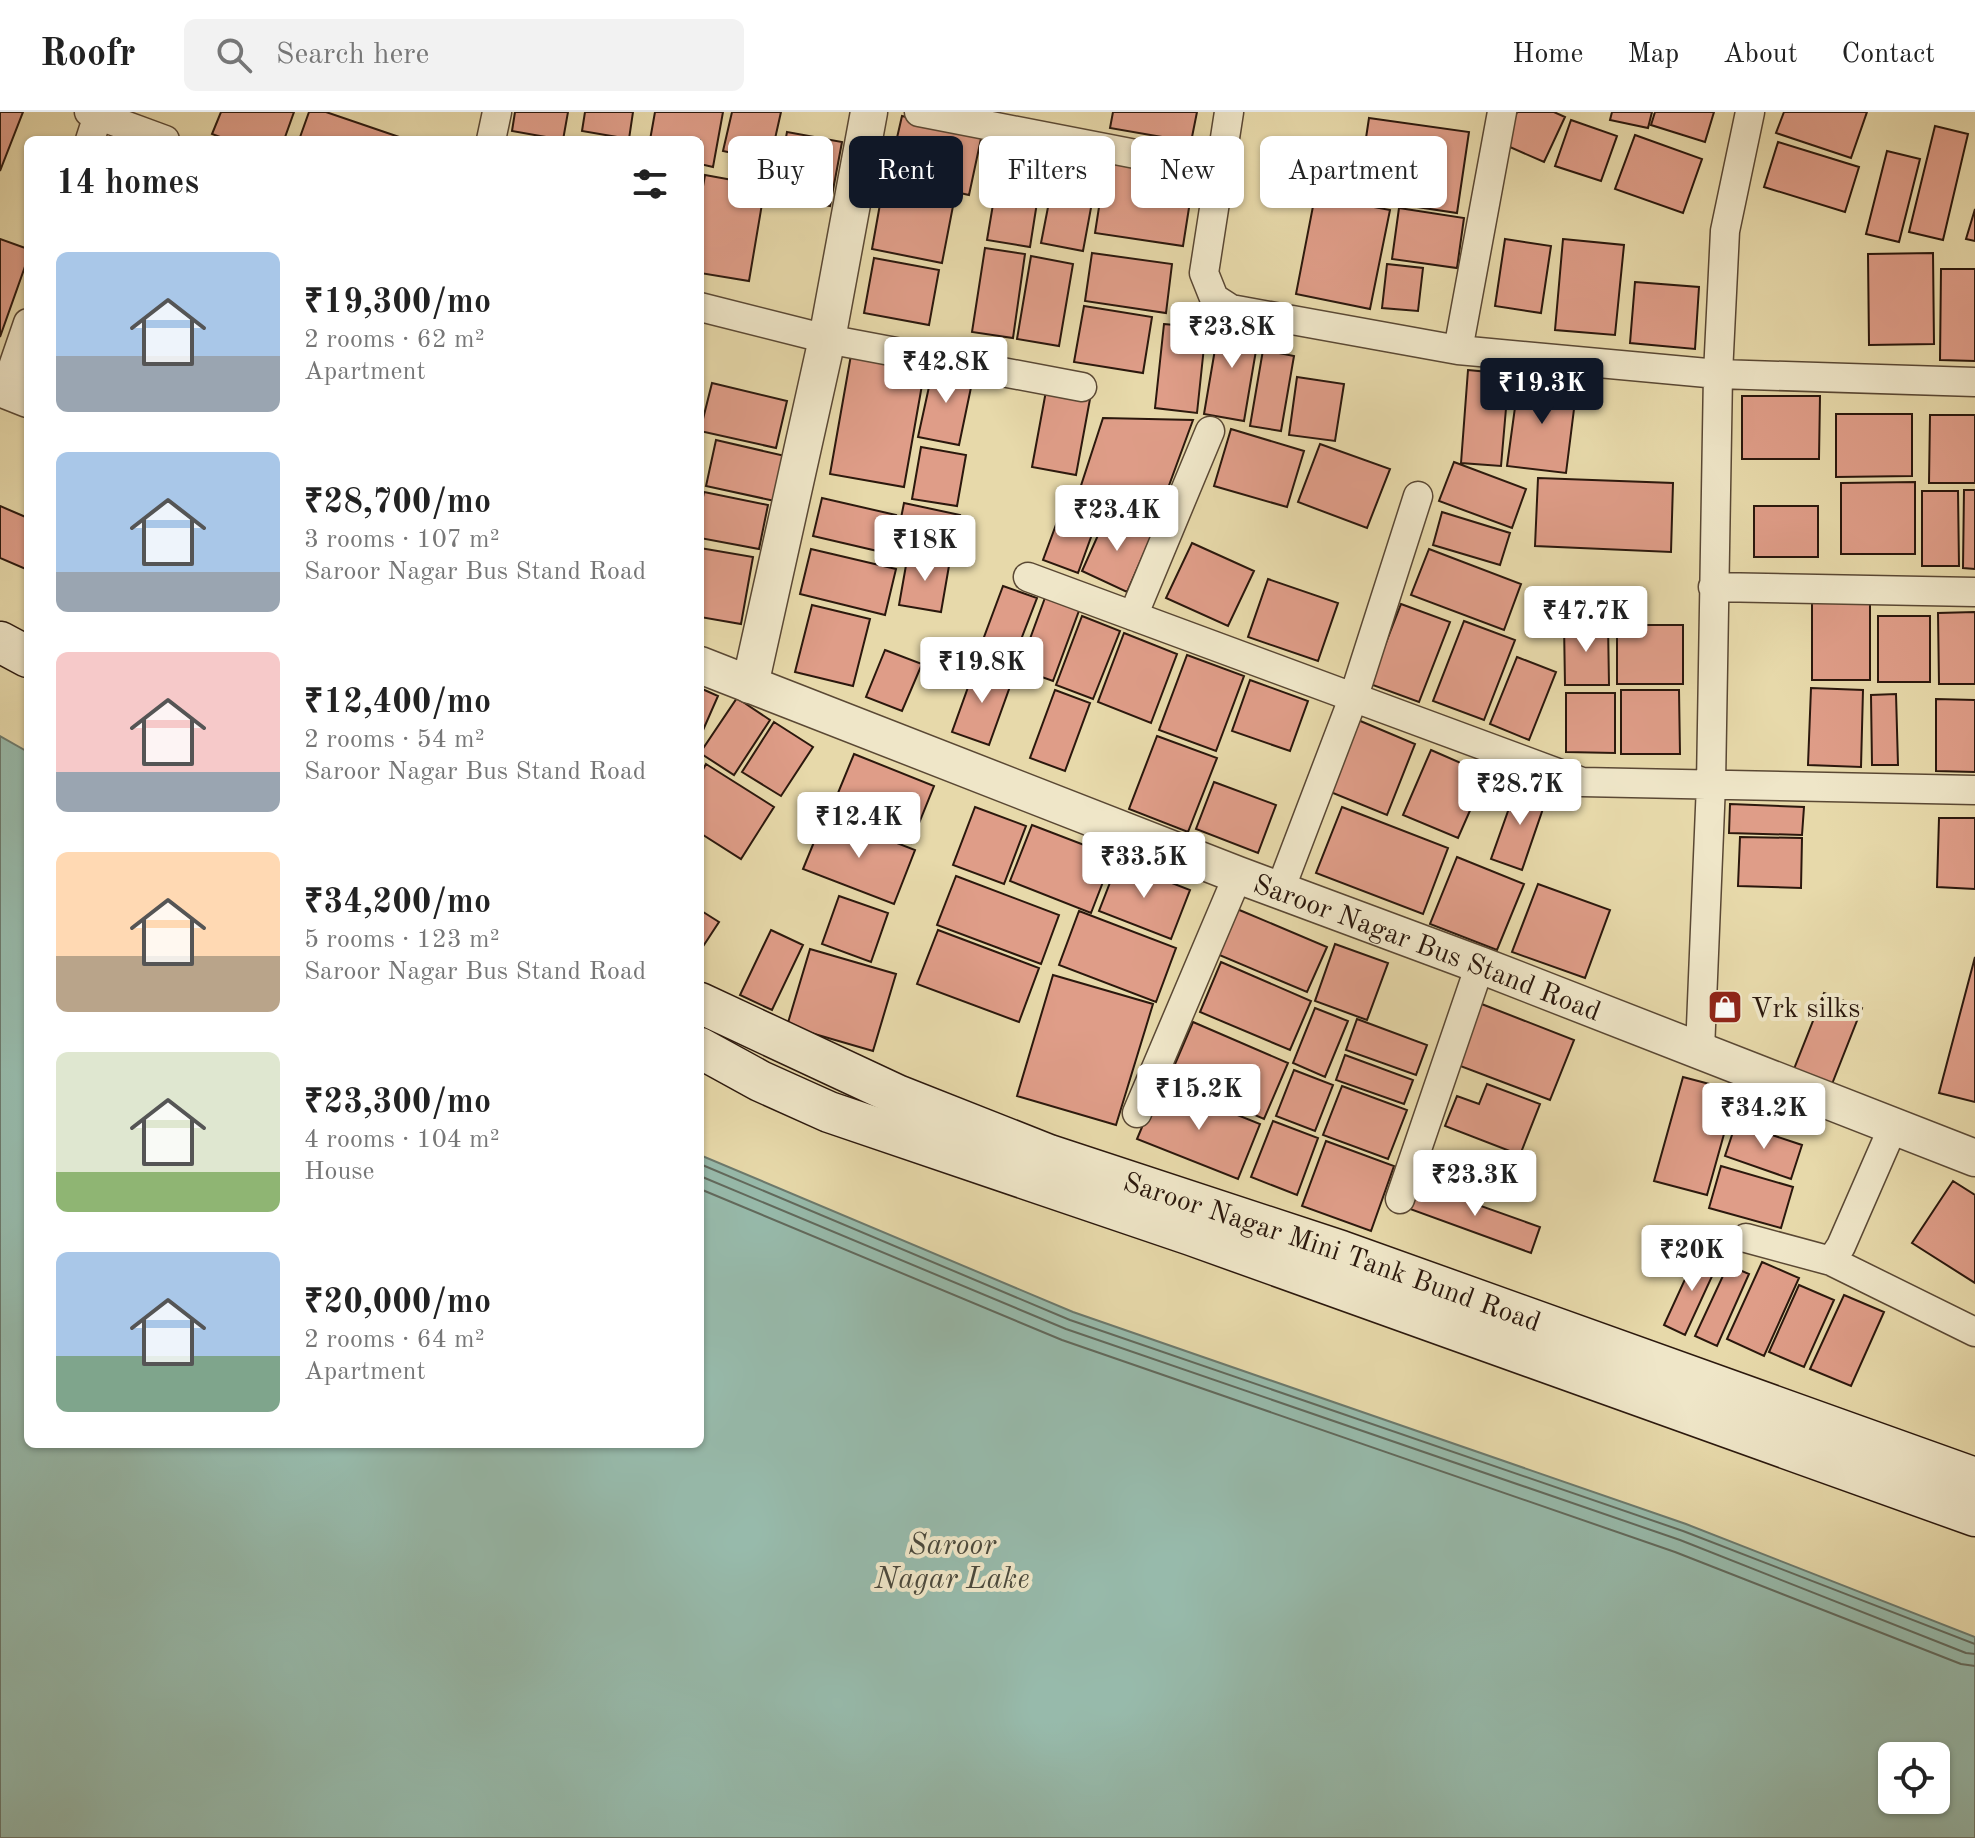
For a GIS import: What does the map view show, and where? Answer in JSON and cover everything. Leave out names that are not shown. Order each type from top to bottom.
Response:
[{"type":"main road","points":[[0,642],[24,655]]},
{"type":"main road","name":"Saroor Nagar Mini Tank Bund Road","points":[[704,1005],[897,1095],[1049,1155],[1197,1220],[1439,1285],[1912,1474],[1975,1478]]},
{"type":"main road","points":[[704,1050],[760,1081],[829,1112],[1197,1220]]},
{"type":"main road","points":[[829,1112],[840,1069]]},
{"type":"main road","points":[[1912,1474],[1975,1516]]},
{"type":"street","points":[[492,136],[497,112]]},
{"type":"street","points":[[750,685],[827,339],[869,112]]},
{"type":"street","points":[[919,112],[1131,153]]},
{"type":"street","points":[[1224,136],[1229,112]]},
{"type":"street","points":[[1458,350],[1502,112]]},
{"type":"street","points":[[1700,1050],[1711,784],[1718,374],[1725,231],[1750,112]]},
{"type":"street","points":[[94,120],[151,136]]},
{"type":"street","points":[[1213,208],[1204,273],[1214,298],[1231,309],[1458,350],[1718,374],[1975,382]]},
{"type":"street","points":[[704,308],[827,339],[1082,387]]},
{"type":"street","points":[[11,393],[24,339]]},
{"type":"street","points":[[1133,616],[1210,431]]},
{"type":"street","points":[[1280,890],[1354,696],[1418,496]]},
{"type":"street","points":[[1028,577],[1582,782],[1975,790]]},
{"type":"street","points":[[1713,587],[1975,592]]},
{"type":"street","name":"Saroor Nagar Bus Stand Road","points":[[704,667],[1975,1158]]},
{"type":"street","points":[[1137,1113],[1238,875]]},
{"type":"street","points":[[1400,1199],[1480,965]]},
{"type":"street","points":[[1831,1261],[1841,1246],[1893,1127]]},
{"type":"street","points":[[1746,1238],[1831,1261],[1975,1332]]},
{"type":"water","name":"Saroor Nagar Lake","points":[[0,736],[24,750],[24,1448],[704,1448],[704,1157],[1073,1312],[1686,1524],[1975,1637],[1975,1838],[0,1838]]},
{"type":"building","points":[[0,112],[23,112],[0,171]]},
{"type":"building","points":[[221,112],[294,112],[285,136],[212,134]]},
{"type":"building","points":[[309,112],[326,112],[396,136],[300,136]]},
{"type":"building","points":[[515,112],[568,112],[564,136],[512,131]]},
{"type":"building","points":[[585,112],[633,112],[629,136],[582,131]]},
{"type":"building","points":[[655,112],[723,112],[713,167],[704,165],[704,136],[651,136]]},
{"type":"building","points":[[732,112],[781,112],[776,136],[728,136],[728,152],[723,151]]},
{"type":"building","points":[[1113,112],[1197,112],[1192,136],[1156,136],[1110,128]]},
{"type":"building","points":[[1517,112],[1554,112],[1565,117],[1544,162],[1503,144]]},
{"type":"building","points":[[1612,112],[1652,112],[1648,128],[1610,120]]},
{"type":"building","points":[[1655,112],[1714,112],[1705,142],[1651,125]]},
{"type":"building","points":[[1784,112],[1867,112],[1851,158],[1776,133]]},
{"type":"building","points":[[902,116],[982,134],[979,136],[969,195],[963,194],[963,136],[897,136]]},
{"type":"building","points":[[1369,118],[1469,132],[1457,213],[1424,208],[1447,208],[1447,136],[1366,136]]},
{"type":"building","points":[[1571,120],[1617,136],[1601,181],[1555,166]]},
{"type":"building","points":[[1935,126],[1968,134],[1943,240],[1909,232]]},
{"type":"building","points":[[787,132],[809,136],[786,136]]},
{"type":"building","points":[[1635,135],[1702,159],[1683,213],[1615,189]]},
{"type":"building","points":[[833,140],[842,142],[833,190]]},
{"type":"building","points":[[1778,142],[1859,167],[1845,212],[1764,187]]},
{"type":"building","points":[[1887,151],[1920,159],[1899,242],[1866,234]]},
{"type":"building","points":[[1115,163],[1131,166],[1131,208],[1189,208],[1183,246],[1095,233],[1099,208],[1115,208]]},
{"type":"building","points":[[705,175],[728,179],[728,208],[761,208],[749,281],[704,274]]},
{"type":"building","points":[[879,208],[953,208],[942,263],[872,249]]},
{"type":"building","points":[[992,208],[1036,208],[1030,247],[987,240]]},
{"type":"building","points":[[1048,208],[1091,208],[1083,251],[1041,243]]},
{"type":"building","points":[[1313,208],[1390,210],[1370,309],[1296,294]]},
{"type":"building","points":[[1399,208],[1464,218],[1457,268],[1392,259]]},
{"type":"building","points":[[1975,209],[1975,241],[1966,239]]},
{"type":"building","points":[[0,239],[24,248],[24,269],[0,337]]},
{"type":"building","points":[[1505,239],[1551,246],[1541,313],[1495,306]]},
{"type":"building","points":[[1563,239],[1624,245],[1615,335],[1555,330]]},
{"type":"building","points":[[985,248],[1025,254],[1013,338],[972,332]]},
{"type":"building","points":[[1092,253],[1172,264],[1166,313],[1085,301]]},
{"type":"building","points":[[1933,253],[1934,344],[1869,345],[1868,254]]},
{"type":"building","points":[[1031,256],[1073,264],[1059,346],[1017,339]]},
{"type":"building","points":[[874,258],[939,270],[929,325],[864,313]]},
{"type":"building","points":[[1387,264],[1423,268],[1418,311],[1382,308]]},
{"type":"building","points":[[1941,269],[1975,269],[1975,361],[1940,360]]},
{"type":"building","points":[[1635,282],[1699,287],[1695,349],[1630,343]]},
{"type":"building","points":[[1084,306],[1152,317],[1143,373],[1074,362]]},
{"type":"building","points":[[1220,320],[1260,327],[1244,421],[1204,414]]},
{"type":"building","points":[[1164,324],[1206,328],[1197,413],[1155,408]]},
{"type":"building","points":[[1263,350],[1294,356],[1281,431],[1250,426]]},
{"type":"building","points":[[851,355],[925,368],[904,487],[830,474]]},
{"type":"building","points":[[934,364],[974,373],[959,445],[918,437]]},
{"type":"building","points":[[1468,370],[1509,374],[1501,466],[1461,463]]},
{"type":"building","points":[[1297,377],[1344,384],[1335,441],[1289,435]]},
{"type":"building","points":[[1519,378],[1577,385],[1566,473],[1507,466]]},
{"type":"building","points":[[712,383],[787,401],[776,448],[704,432],[704,415]]},
{"type":"building","points":[[1046,391],[1090,399],[1076,475],[1032,467]]},
{"type":"building","points":[[1742,396],[1820,396],[1819,459],[1742,459]]},
{"type":"building","points":[[1836,414],[1912,414],[1912,476],[1836,477]]},
{"type":"building","points":[[1930,415],[1975,415],[1975,483],[1929,483]]},
{"type":"building","points":[[1103,418],[1193,420],[1153,529],[1076,501]]},
{"type":"building","points":[[1231,429],[1304,451],[1287,507],[1214,486]]},
{"type":"building","points":[[716,440],[785,456],[775,501],[706,486]]},
{"type":"building","points":[[1320,444],[1390,469],[1367,528],[1298,502]]},
{"type":"building","points":[[921,447],[966,455],[957,506],[912,499]]},
{"type":"building","points":[[1454,462],[1526,489],[1512,528],[1439,501]]},
{"type":"building","points":[[1538,478],[1673,483],[1671,552],[1535,546]]},
{"type":"building","points":[[1915,482],[1915,554],[1841,554],[1841,483]]},
{"type":"building","points":[[1964,490],[1975,490],[1975,569],[1963,568]]},
{"type":"building","points":[[1922,491],[1958,491],[1959,566],[1922,566]]},
{"type":"building","points":[[704,492],[768,505],[759,549],[704,539]]},
{"type":"building","points":[[822,498],[896,515],[886,553],[813,536]]},
{"type":"building","points":[[904,503],[960,515],[952,554],[896,543]]},
{"type":"building","points":[[1064,503],[1099,515],[1078,573],[1043,560]]},
{"type":"building","points":[[0,506],[24,516],[24,568],[0,558]]},
{"type":"building","points":[[1754,506],[1818,506],[1818,557],[1754,557]]},
{"type":"building","points":[[1442,512],[1510,533],[1500,565],[1433,545]]},
{"type":"building","points":[[1107,515],[1152,535],[1127,592],[1082,571]]},
{"type":"building","points":[[1192,543],[1254,571],[1228,626],[1166,598]]},
{"type":"building","points":[[704,549],[753,557],[741,624],[704,618]]},
{"type":"building","points":[[811,549],[896,569],[885,615],[800,594]]},
{"type":"building","points":[[1429,549],[1521,584],[1504,630],[1411,595]]},
{"type":"building","points":[[908,554],[950,560],[941,612],[899,605]]},
{"type":"building","points":[[1268,579],[1338,603],[1318,661],[1248,637]]},
{"type":"building","points":[[1003,586],[1037,598],[1010,668],[977,656]]},
{"type":"building","points":[[1046,595],[1080,608],[1053,681],[1019,669]]},
{"type":"building","points":[[1812,600],[1870,600],[1870,680],[1812,680]]},
{"type":"building","points":[[1401,604],[1450,622],[1419,702],[1370,684]]},
{"type":"building","points":[[812,605],[870,619],[853,686],[795,672]]},
{"type":"building","points":[[1975,612],[1975,684],[1939,684],[1938,613]]},
{"type":"building","points":[[1082,616],[1120,631],[1093,699],[1056,685]]},
{"type":"building","points":[[1878,616],[1930,616],[1930,682],[1878,682]]},
{"type":"building","points":[[1464,621],[1515,640],[1484,720],[1433,701]]},
{"type":"building","points":[[1564,624],[1608,624],[1609,685],[1565,685]]},
{"type":"building","points":[[1617,625],[1683,625],[1683,684],[1617,684]]},
{"type":"building","points":[[1124,633],[1177,654],[1151,723],[1098,702]]},
{"type":"building","points":[[885,650],[922,664],[902,711],[866,697]]},
{"type":"building","points":[[1187,655],[1244,676],[1216,751],[1159,730]]},
{"type":"building","points":[[1517,657],[1556,672],[1529,740],[1490,724]]},
{"type":"building","points":[[976,665],[1013,678],[989,745],[952,732]]},
{"type":"building","points":[[1250,680],[1308,701],[1290,751],[1232,731]]},
{"type":"building","points":[[1811,688],[1863,690],[1861,767],[1808,765]]},
{"type":"building","points":[[704,690],[718,696],[704,728]]},
{"type":"building","points":[[1055,690],[1090,703],[1065,771],[1030,758]]},
{"type":"building","points":[[1621,690],[1679,690],[1680,754],[1621,754]]},
{"type":"building","points":[[1566,693],[1615,693],[1615,753],[1566,752]]},
{"type":"building","points":[[1896,694],[1898,765],[1872,765],[1871,695]]},
{"type":"building","points":[[737,698],[770,720],[734,775],[704,756],[704,747]]},
{"type":"building","points":[[1936,699],[1975,700],[1975,772],[1936,771]]},
{"type":"building","points":[[1358,720],[1415,744],[1387,815],[1328,791]]},
{"type":"building","points":[[774,722],[813,747],[781,796],[742,772]]},
{"type":"building","points":[[1157,736],[1217,758],[1188,832],[1129,809]]},
{"type":"building","points":[[1431,750],[1486,774],[1458,838],[1403,815]]},
{"type":"building","points":[[854,754],[934,786],[911,843],[831,810]]},
{"type":"building","points":[[706,764],[774,807],[741,859],[704,836]]},
{"type":"building","points":[[1214,782],[1276,805],[1258,853],[1196,829]]},
{"type":"building","points":[[1518,783],[1548,794],[1522,870],[1491,859]]},
{"type":"building","points":[[1730,804],[1804,807],[1802,835],[1729,833]]},
{"type":"building","points":[[975,807],[1026,826],[1004,884],[953,865]]},
{"type":"building","points":[[1342,807],[1448,848],[1423,914],[1316,873]]},
{"type":"building","points":[[825,815],[915,850],[894,904],[803,869]]},
{"type":"building","points":[[1939,818],[1975,818],[1975,889],[1937,887]]},
{"type":"building","points":[[1032,825],[1113,856],[1091,913],[1010,881]]},
{"type":"building","points":[[1740,837],[1802,838],[1801,888],[1738,886]]},
{"type":"building","points":[[1457,857],[1524,884],[1497,950],[1430,924]]},
{"type":"building","points":[[1118,862],[1190,890],[1171,939],[1099,911]]},
{"type":"building","points":[[956,876],[1059,915],[1041,964],[937,925]]},
{"type":"building","points":[[1538,884],[1610,910],[1585,978],[1512,952]]},
{"type":"building","points":[[839,896],[888,913],[871,962],[822,944]]},
{"type":"building","points":[[1237,909],[1327,947],[1307,992],[1217,954]]},
{"type":"building","points":[[1079,911],[1176,948],[1156,1002],[1059,965]]},
{"type":"building","points":[[704,913],[719,922],[704,945]]},
{"type":"building","points":[[771,930],[803,945],[772,1010],[740,995]]},
{"type":"building","points":[[938,930],[1039,968],[1019,1022],[917,984]]},
{"type":"building","points":[[1335,944],[1388,963],[1367,1020],[1315,1001]]},
{"type":"building","points":[[810,949],[896,974],[873,1051],[787,1026]]},
{"type":"building","points":[[1975,957],[1975,1102],[1939,1093]]},
{"type":"building","points":[[1221,962],[1311,1001],[1290,1050],[1200,1012]]},
{"type":"building","points":[[1053,975],[1153,1004],[1116,1125],[1017,1096]]},
{"type":"building","points":[[1824,993],[1862,1008],[1832,1084],[1794,1069]]},
{"type":"building","points":[[1479,1003],[1574,1040],[1550,1100],[1455,1064]]},
{"type":"building","points":[[1315,1008],[1348,1021],[1325,1077],[1293,1063]]},
{"type":"building","points":[[1357,1019],[1427,1045],[1416,1075],[1346,1050]]},
{"type":"building","points":[[1193,1022],[1288,1063],[1264,1119],[1169,1078]]},
{"type":"building","points":[[1345,1055],[1413,1080],[1404,1104],[1336,1080]]},
{"type":"building","points":[[1294,1070],[1333,1085],[1315,1131],[1276,1116]]},
{"type":"building","points":[[1683,1077],[1736,1091],[1707,1195],[1654,1181]]},
{"type":"building","points":[[1160,1084],[1260,1124],[1238,1179],[1137,1139]]},
{"type":"building","points":[[1487,1084],[1540,1104],[1520,1155],[1445,1126],[1457,1096],[1479,1104]]},
{"type":"building","points":[[1342,1086],[1407,1110],[1388,1159],[1323,1135]]},
{"type":"building","points":[[1273,1121],[1318,1138],[1297,1195],[1251,1177]]},
{"type":"building","points":[[1736,1123],[1802,1145],[1791,1179],[1725,1156]]},
{"type":"building","points":[[1326,1141],[1394,1166],[1371,1231],[1302,1206]]},
{"type":"building","points":[[1721,1166],[1793,1187],[1781,1228],[1709,1208]]},
{"type":"building","points":[[1953,1181],[1975,1195],[1975,1283],[1912,1243]]},
{"type":"building","points":[[1419,1184],[1540,1227],[1531,1253],[1410,1209]]},
{"type":"building","points":[[1698,1251],[1719,1261],[1685,1335],[1664,1325]]},
{"type":"building","points":[[1762,1262],[1799,1278],[1764,1356],[1727,1339]]},
{"type":"building","points":[[1728,1265],[1749,1274],[1717,1346],[1695,1336]]},
{"type":"building","points":[[1799,1285],[1834,1300],[1804,1367],[1769,1352]]},
{"type":"building","points":[[1844,1295],[1884,1312],[1851,1386],[1810,1369]]},
{"type":"place","name":"Vrk silks","points":[[1725,1007]]}]
